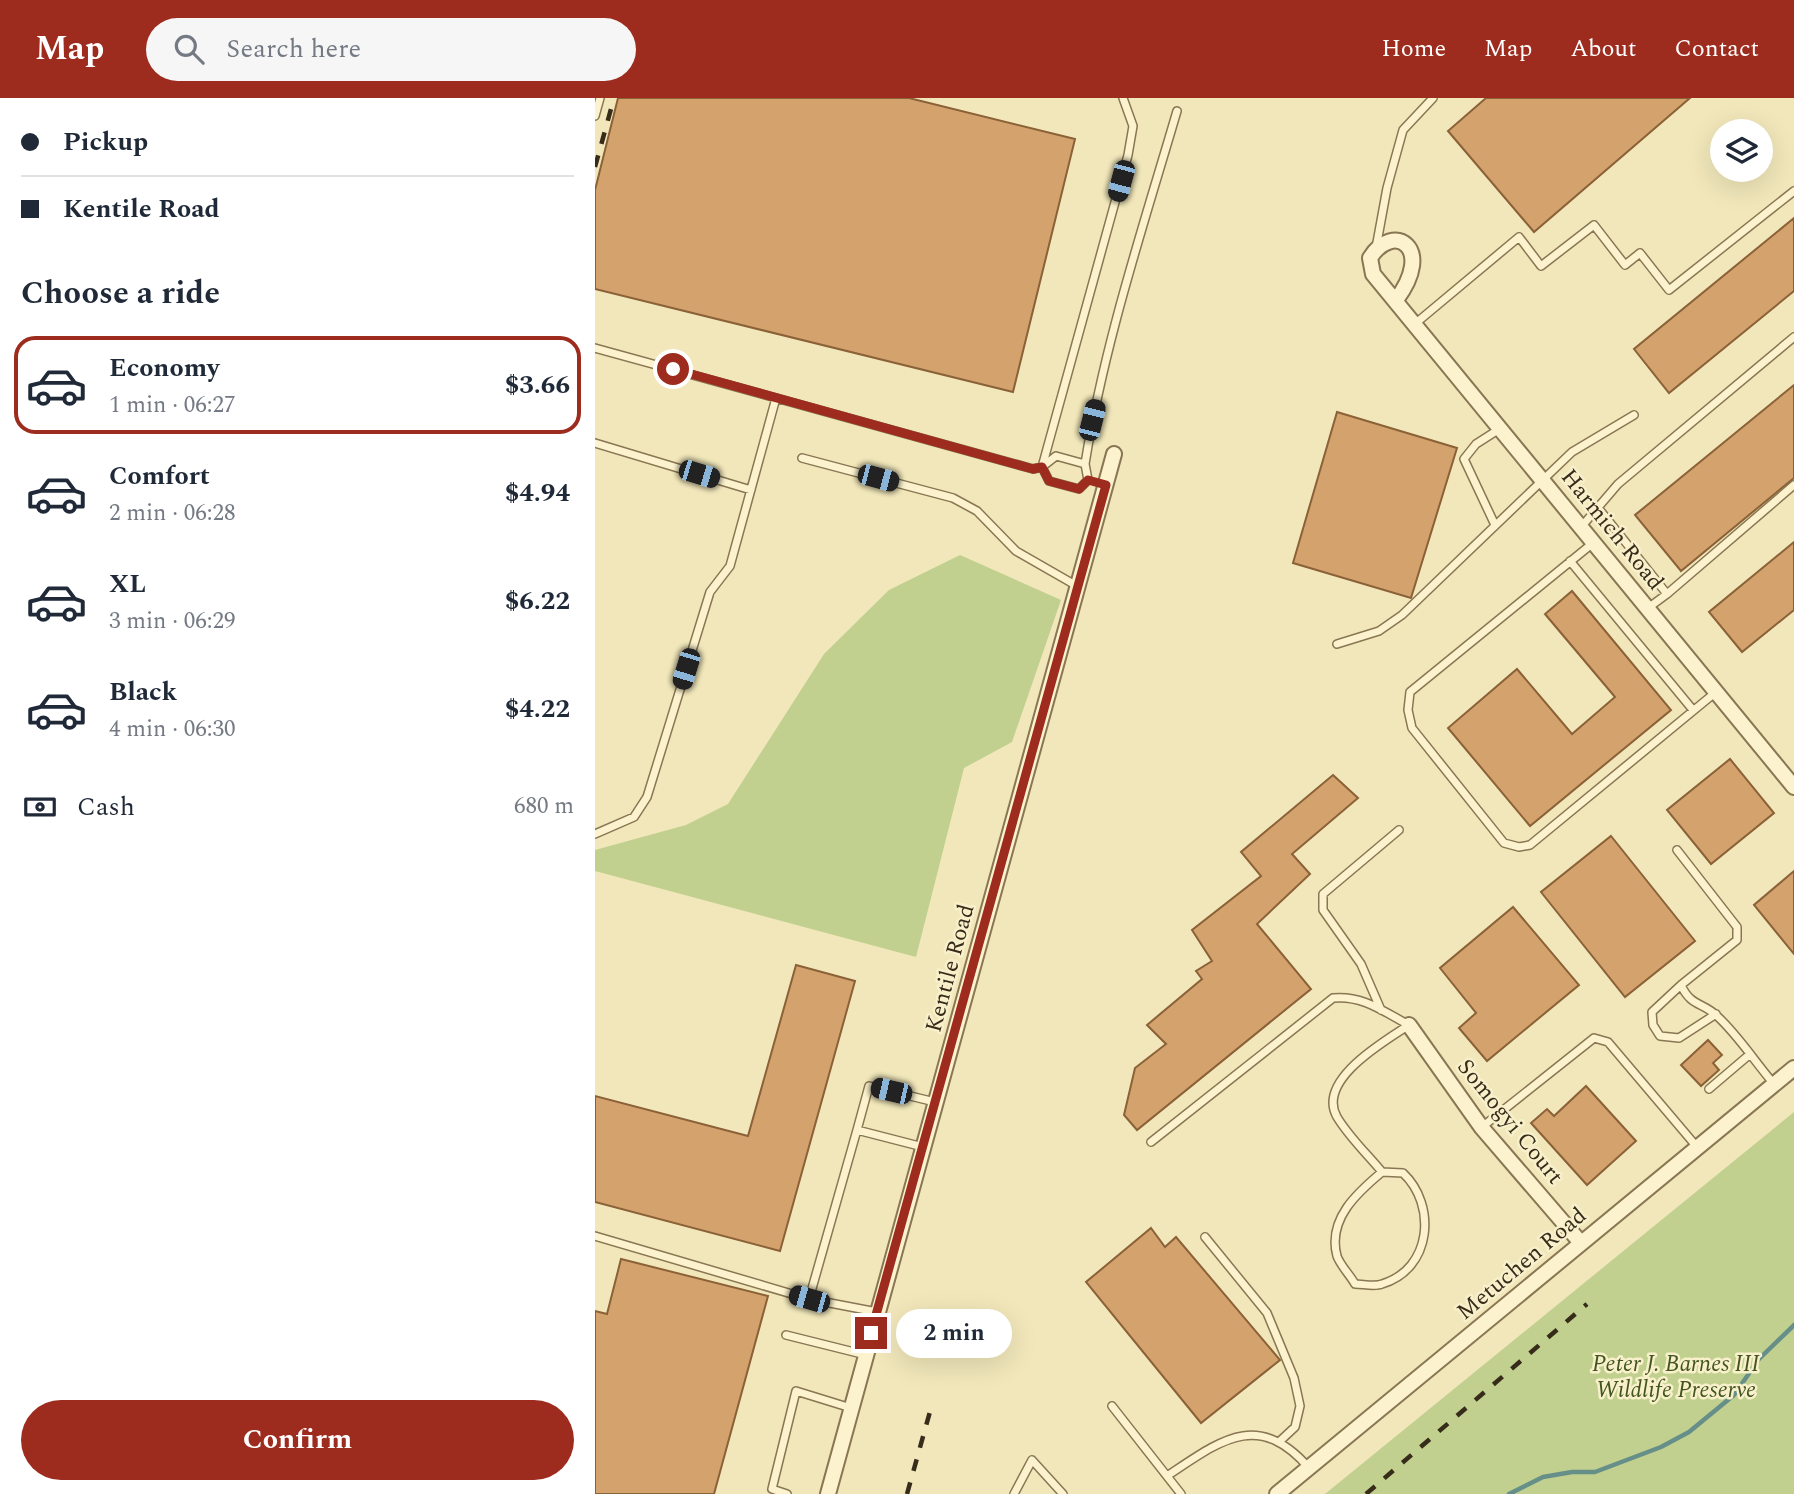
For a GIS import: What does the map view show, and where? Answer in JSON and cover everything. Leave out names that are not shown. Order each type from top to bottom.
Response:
[{"type":"street","points":[[1376,248],[1389,242],[1402,242],[1412,250],[1415,259],[1413,274],[1396,300]]},
{"type":"street","name":"Harmich Road","points":[[1376,248],[1370,258],[1373,274],[1416,323],[1794,787]]},
{"type":"street","name":"Kentile Road","points":[[828,1494],[1114,454]]},
{"type":"street","name":"Somogyi Court","points":[[1409,1025],[1482,1128],[1581,1243]]},
{"type":"street","name":"Metuchen Road","points":[[1277,1494],[1794,1068]]},
{"type":"lane","points":[[595,116],[600,98]]},
{"type":"lane","points":[[1088,480],[1079,489],[1049,481],[1042,467],[1128,155],[1133,126],[1123,100],[1115,98]]},
{"type":"lane","points":[[1376,248],[1387,188],[1403,130],[1433,98]]},
{"type":"lane","points":[[1088,480],[1085,464],[1092,420],[1121,303],[1177,111]]},
{"type":"lane","points":[[1416,323],[1519,237],[1541,266],[1594,225],[1625,265],[1640,253],[1669,290],[1794,191]]},
{"type":"lane","points":[[1582,526],[1618,484],[1794,337]]},
{"type":"lane","points":[[595,348],[1033,469],[1042,467],[1056,456],[1085,464]]},
{"type":"lane","points":[[595,834],[634,817],[647,797],[710,592],[730,566],[776,398]]},
{"type":"lane","points":[[1337,644],[1378,631],[1402,615],[1572,452],[1634,415]]},
{"type":"lane","points":[[1495,525],[1464,459],[1476,444],[1501,428]]},
{"type":"lane","points":[[595,443],[751,490]]},
{"type":"lane","points":[[802,458],[953,498],[977,511],[1016,551],[1042,569],[1078,586]]},
{"type":"lane","points":[[1088,480],[1106,485]]},
{"type":"lane","points":[[1649,608],[1794,485]]},
{"type":"lane","points":[[1599,509],[1667,594]]},
{"type":"lane","points":[[1594,542],[1410,692],[1408,710],[1412,728],[1504,843],[1519,847],[1530,845],[1716,691]]},
{"type":"lane","points":[[1570,561],[1693,710]]},
{"type":"lane","points":[[1381,1011],[1361,964],[1323,910],[1321,900],[1323,894],[1399,830]]},
{"type":"lane","points":[[1677,850],[1737,927],[1737,940],[1652,1012],[1653,1025],[1660,1036],[1679,1038],[1716,1014]]},
{"type":"lane","points":[[1681,985],[1686,997],[1697,1006],[1716,1014],[1774,1084]]},
{"type":"lane","points":[[1151,1142],[1333,999],[1348,997],[1369,1002],[1409,1025],[1349,1070],[1335,1090],[1337,1117],[1383,1172],[1403,1173],[1417,1186],[1427,1217],[1421,1251],[1405,1271],[1381,1285],[1355,1284],[1337,1257],[1336,1243],[1343,1212],[1356,1194],[1383,1172]]},
{"type":"lane","points":[[1482,1128],[1594,1038],[1608,1042],[1697,1147]]},
{"type":"lane","points":[[1709,1089],[1749,1055]]},
{"type":"lane","points":[[809,1299],[869,1086],[935,1102]]},
{"type":"lane","points":[[857,1130],[923,1147]]},
{"type":"lane","points":[[595,1236],[809,1299],[877,1312]]},
{"type":"lane","points":[[1205,1237],[1267,1314],[1294,1378],[1300,1406],[1295,1427],[1280,1441]]},
{"type":"lane","points":[[786,1335],[866,1355]]},
{"type":"lane","points":[[787,1494],[772,1489],[796,1391],[851,1408]]},
{"type":"lane","points":[[1112,1406],[1181,1494]]},
{"type":"lane","points":[[1167,1476],[1214,1445],[1245,1436],[1271,1437],[1280,1441],[1289,1446],[1309,1468]]},
{"type":"lane","points":[[1014,1494],[1032,1460],[1063,1494]]},
{"type":"green space","points":[[960,555],[1061,600],[1012,742],[964,768],[916,957],[595,871],[595,850],[686,825],[728,804],[824,654],[889,590]]},
{"type":"green space","name":"Peter J. Barnes III Wildlife Preserve","points":[[1794,1112],[1794,1494],[1325,1494]]},
{"type":"building","points":[[618,98],[909,98],[1075,139],[1013,392],[595,289],[595,190]]},
{"type":"building","points":[[1486,98],[1690,98],[1534,232],[1448,131]]},
{"type":"building","points":[[1794,218],[1794,291],[1669,393],[1634,349]]},
{"type":"building","points":[[1794,385],[1794,478],[1681,571],[1635,515]]},
{"type":"building","points":[[1337,412],[1457,448],[1411,598],[1293,563]]},
{"type":"building","points":[[1794,542],[1794,610],[1742,652],[1709,612]]},
{"type":"building","points":[[1572,591],[1671,710],[1530,826],[1448,728],[1517,669],[1572,734],[1615,697],[1545,614]]},
{"type":"building","points":[[1730,759],[1774,813],[1711,864],[1667,810]]},
{"type":"building","points":[[1333,775],[1358,798],[1292,854],[1310,874],[1257,924],[1311,989],[1137,1130],[1124,1115],[1135,1068],[1166,1044],[1147,1025],[1202,979],[1196,971],[1212,961],[1192,930],[1261,876],[1241,852]]},
{"type":"building","points":[[1611,836],[1695,941],[1625,997],[1541,892]]},
{"type":"building","points":[[1794,871],[1794,954],[1754,905]]},
{"type":"building","points":[[1513,907],[1579,985],[1487,1061],[1459,1028],[1476,1013],[1440,968]]},
{"type":"building","points":[[796,965],[855,981],[780,1251],[595,1202],[595,1096],[748,1136]]},
{"type":"building","points":[[1708,1040],[1722,1055],[1713,1063],[1719,1070],[1701,1086],[1681,1065]]},
{"type":"building","points":[[1586,1086],[1636,1141],[1587,1185],[1531,1123],[1547,1109],[1554,1116]]},
{"type":"building","points":[[1151,1228],[1165,1247],[1176,1237],[1280,1360],[1201,1423],[1086,1282]]},
{"type":"building","points":[[621,1259],[768,1296],[714,1494],[595,1494],[595,1311],[607,1314]]},
{"type":"waterway","points":[[1509,1494],[1543,1477],[1572,1472],[1595,1472],[1661,1447],[1689,1432],[1734,1395],[1759,1359],[1794,1325]]},
{"type":"railway","points":[[595,167],[614,98]]},
{"type":"railway","points":[[1366,1494],[1587,1304]]},
{"type":"railway","points":[[907,1494],[931,1408]]},
{"type":"route","points":[[673,369],[1033,469],[1042,467],[1049,481],[1079,489],[1088,480],[1106,485],[871,1333]]}]
